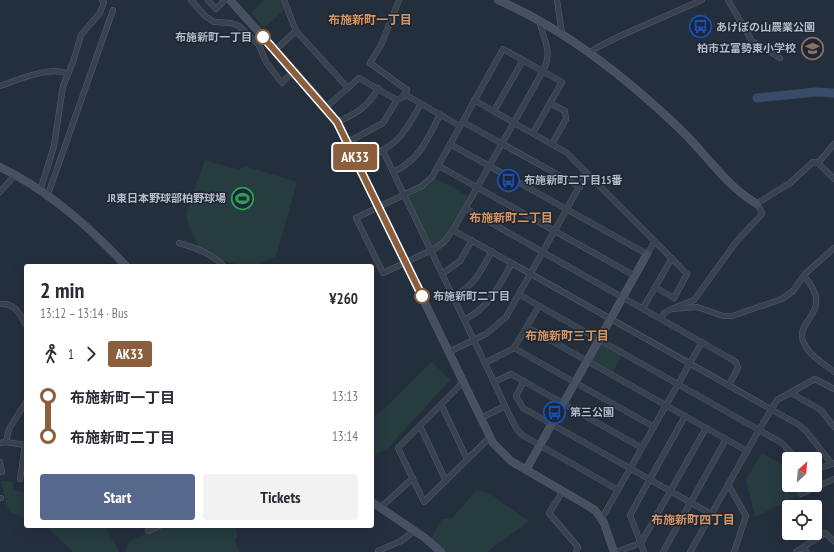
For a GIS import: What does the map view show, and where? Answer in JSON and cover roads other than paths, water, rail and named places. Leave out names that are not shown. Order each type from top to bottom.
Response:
[{"type":"street","points":[[191,0],[205,16],[214,22],[231,23],[239,26],[259,45],[266,62],[282,83],[293,71]]},
{"type":"street","points":[[208,0],[216,9],[226,0]]},
{"type":"street","points":[[230,0],[326,107],[337,122],[358,162],[490,437],[502,453],[526,470],[595,510],[602,518],[615,552],[641,543],[706,428]]},
{"type":"street","points":[[284,0],[296,31],[348,88]]},
{"type":"street","points":[[399,0],[382,43],[370,63],[407,90],[403,97]]},
{"type":"street","points":[[498,0],[539,20],[590,54],[671,121],[739,192],[757,204],[762,212],[762,214],[737,240],[694,300],[671,309],[664,313],[661,318]]},
{"type":"street","points":[[557,0],[562,34]]},
{"type":"street","points":[[590,54],[596,48],[702,0]]},
{"type":"street","points":[[728,0],[752,41],[780,58]]},
{"type":"street","points":[[40,191],[54,146],[63,86],[81,35],[100,13],[104,1]]},
{"type":"street","points":[[48,197],[113,10]]},
{"type":"street","points":[[533,133],[562,82],[543,71],[503,49],[439,166],[427,182],[356,218],[383,273],[431,251],[444,242],[453,230],[543,71],[549,54],[539,20]]},
{"type":"street","points":[[275,50],[296,31]]},
{"type":"street","points":[[494,112],[523,60]]},
{"type":"street","points":[[0,86],[38,73],[54,72],[68,74]]},
{"type":"street","points":[[326,107],[359,78],[397,100]]},
{"type":"street","points":[[337,122],[364,108],[378,88]]},
{"type":"street","points":[[348,142],[383,123],[397,100],[406,95],[440,115],[502,144],[580,187]]},
{"type":"street","points":[[474,100],[567,153],[688,274],[674,298],[654,287]]},
{"type":"street","points":[[550,103],[565,111],[566,119],[552,144]]},
{"type":"street","points":[[358,162],[383,151],[401,137],[421,104]]},
{"type":"street","points":[[393,172],[408,165],[416,157],[440,115]]},
{"type":"street","points":[[450,144],[647,254]]},
{"type":"street","points":[[818,163],[834,144]]},
{"type":"street","points":[[383,151],[516,428],[522,435],[539,446],[618,490]]},
{"type":"street","points":[[757,204],[790,182],[810,163],[818,163],[834,179]]},
{"type":"street","points":[[439,166],[634,276]]},
{"type":"street","points":[[0,167],[48,197],[88,229],[124,264]]},
{"type":"street","points":[[449,352],[474,340],[499,324],[510,312],[587,174]]},
{"type":"street","points":[[0,192],[14,175]]},
{"type":"street","points":[[465,208],[736,362],[738,368],[729,385]]},
{"type":"street","points":[[453,230],[729,385],[806,431],[833,463],[822,467]]},
{"type":"street","points":[[442,274],[460,261],[472,240]]},
{"type":"street","points":[[526,470],[655,241]]},
{"type":"street","points":[[178,243],[192,246],[220,261],[222,264]]},
{"type":"street","points":[[671,309],[697,308],[723,316],[732,316],[782,299],[794,291],[804,276],[822,257],[834,248]]},
{"type":"street","points":[[453,296],[464,291],[475,281],[492,251]]},
{"type":"street","points":[[643,308],[672,258]]},
{"type":"street","points":[[464,320],[477,313],[487,305],[512,262]]},
{"type":"street","points":[[804,276],[815,292],[817,304],[803,331],[803,342],[814,356],[834,372]]},
{"type":"street","points":[[520,295],[782,443],[790,452]]},
{"type":"street","points":[[0,304],[10,305],[15,308],[24,322]]},
{"type":"street","points":[[485,363],[514,348],[539,306]]},
{"type":"street","points":[[527,327],[747,451]]},
{"type":"street","points":[[602,518],[702,342]]},
{"type":"street","points":[[514,348],[654,427]]},
{"type":"street","points":[[494,382],[511,374],[642,448]]},
{"type":"street","points":[[690,552],[777,400],[816,380],[834,389]]},
{"type":"street","points":[[524,381],[516,396],[523,408],[711,514]]},
{"type":"street","points":[[464,382],[398,448],[424,502],[490,437]]},
{"type":"street","points":[[791,392],[821,410],[834,427]]},
{"type":"street","points":[[441,404],[467,460]]},
{"type":"street","points":[[6,442],[9,429],[24,405]]},
{"type":"street","points":[[481,418],[505,406]]},
{"type":"street","points":[[644,552],[630,515],[685,416]]},
{"type":"street","points":[[420,426],[446,481]]},
{"type":"street","points":[[663,552],[726,440]]},
{"type":"street","points":[[0,443],[6,442],[24,445]]},
{"type":"street","points":[[20,479],[24,452]]},
{"type":"street","points":[[0,462],[2,472]]},
{"type":"street","points":[[380,508],[413,478]]},
{"type":"street","points":[[822,482],[834,479]]},
{"type":"street","points":[[728,484],[746,516],[734,552]]},
{"type":"street","points":[[562,491],[549,514],[578,547],[576,552]]},
{"type":"street","points":[[374,504],[433,544],[441,552]]},
{"type":"street","points":[[148,531],[155,528]]},
{"type":"street","points":[[378,552],[401,541],[414,531]]},
{"type":"street","points":[[796,552],[825,533],[834,541]]},
{"type":"street","points":[[802,548],[807,552]]},
{"type":"waterway","points":[[757,98],[816,92],[834,93]]},
{"type":"place","name":"あけぼの山農業公園","points":[[700,27]]},
{"type":"place","name":"布施新町一丁目","points":[[263,37]]},
{"type":"place","name":"柏市立富勢東小学校","points":[[812,48]]},
{"type":"place","name":"布施新町二丁目15番","points":[[509,180]]},
{"type":"place","name":"JR東日本野球部柏野球場","points":[[242,198]]},
{"type":"place","name":"布施新町二丁目","points":[[422,296]]},
{"type":"place","name":"第三公園","points":[[554,412]]},
{"type":"district","name":"布施新町一丁目","points":[[370,20]]},
{"type":"district","name":"布施新町二丁目","points":[[511,218]]},
{"type":"district","name":"布施新町三丁目","points":[[567,336]]},
{"type":"district","name":"布施新町四丁目","points":[[693,520]]}]
